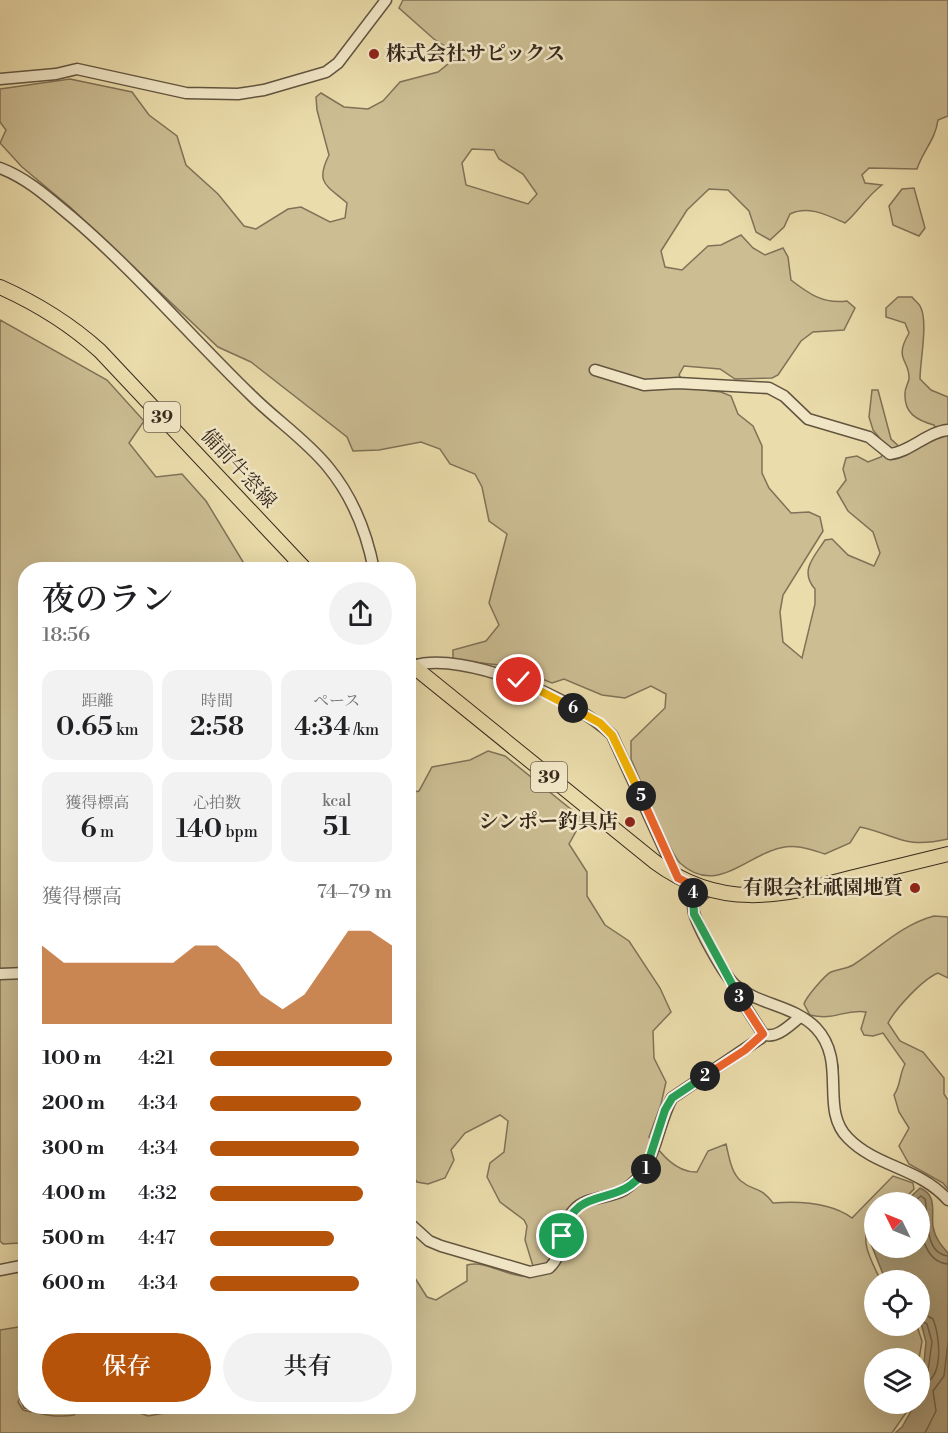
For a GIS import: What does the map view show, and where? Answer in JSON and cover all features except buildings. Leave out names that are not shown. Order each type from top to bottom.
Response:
[{"type":"main road","name":"備前牛窓線","points":[[0,287],[50,311],[73,327],[100,351],[298,562]]},
{"type":"main road","name":"39","points":[[416,668],[678,878],[694,886],[749,897],[792,893],[948,854]]},
{"type":"street","points":[[0,79],[56,74],[77,69],[186,93],[238,94],[264,90],[326,72],[338,63],[386,0]]},
{"type":"street","points":[[0,168],[27,182],[89,232],[183,323],[252,396],[316,454],[329,469],[363,527],[372,562]]},
{"type":"street","points":[[595,370],[644,385],[678,383],[769,388],[784,396],[808,419],[869,437],[890,454],[898,453],[925,437],[948,430]]},
{"type":"street","points":[[416,664],[437,663],[513,677],[600,723],[612,735],[678,878]]},
{"type":"street","points":[[694,886],[694,914],[735,985],[738,995],[763,1034],[769,1037],[776,1035],[800,1017]]},
{"type":"street","points":[[0,974],[18,973]]},
{"type":"street","points":[[735,985],[800,1017],[820,1033],[833,1058],[834,1108],[837,1123],[845,1136],[858,1148],[905,1169],[931,1184],[948,1200]]},
{"type":"street","points":[[416,1229],[429,1241],[441,1246],[530,1272],[549,1268],[559,1254],[565,1226],[572,1211],[588,1201],[622,1191],[643,1174],[650,1163],[665,1110],[672,1098],[745,1050],[763,1034]]},
{"type":"street","points":[[0,1270],[18,1267]]},
{"type":"shaded area","points":[[403,0],[948,0],[948,116],[938,120],[934,134],[917,169],[869,168],[862,175],[865,183],[882,185],[845,223],[818,212],[797,211],[790,214],[784,227],[770,240],[756,232],[749,211],[728,190],[709,189],[687,210],[661,251],[665,267],[682,270],[708,246],[721,245],[741,235],[753,248],[765,255],[783,248],[788,257],[791,280],[804,290],[823,299],[847,301],[855,308],[844,330],[813,332],[801,341],[778,375],[772,378],[735,379],[720,369],[684,366],[679,375],[688,388],[721,392],[731,396],[738,414],[753,426],[762,446],[762,473],[769,488],[791,513],[809,512],[820,517],[823,531],[783,595],[780,612],[783,642],[802,658],[815,604],[815,589],[810,582],[808,570],[825,540],[832,539],[848,555],[874,566],[880,553],[873,532],[848,511],[837,492],[846,480],[843,469],[846,458],[857,456],[868,462],[881,457],[887,447],[873,430],[869,417],[872,390],[878,390],[891,439],[906,453],[917,449],[937,432],[934,425],[922,421],[909,411],[905,400],[905,389],[909,372],[903,359],[902,349],[909,333],[905,323],[886,317],[886,308],[898,297],[912,297],[920,307],[924,333],[920,379],[931,390],[948,397],[948,839],[921,843],[911,842],[860,827],[850,843],[825,854],[797,847],[780,848],[730,871],[706,876],[693,872],[680,863],[662,830],[631,759],[631,741],[665,708],[666,694],[651,686],[625,698],[602,695],[564,679],[552,683],[509,666],[453,660],[453,650],[486,641],[499,625],[489,603],[507,534],[489,521],[482,487],[475,474],[450,464],[440,449],[421,442],[379,450],[353,451],[347,437],[251,362],[218,347],[70,207],[22,167],[0,143],[6,130],[0,122],[0,89],[70,79],[132,92],[149,115],[177,136],[186,165],[218,194],[244,226],[256,229],[288,209],[301,207],[330,222],[345,218],[347,203],[328,187],[323,178],[329,155],[317,110],[316,97],[321,93],[344,107],[368,109],[383,101],[400,82],[438,72],[459,55],[435,40],[399,8]],"holes":[[[472,149],[494,150],[499,159],[523,174],[537,194],[528,204],[466,185],[462,163]]]},
{"type":"shaded area","points":[[914,188],[925,228],[919,236],[893,225],[889,206],[902,189]]},
{"type":"shaded area","points":[[0,320],[107,380],[144,421],[129,443],[156,477],[182,474],[206,501],[243,562],[18,562],[18,1243],[3,1244],[0,1241]]},
{"type":"shaded area","points":[[488,751],[505,756],[583,819],[569,844],[587,872],[587,896],[605,925],[629,941],[660,988],[671,1012],[653,1031],[654,1058],[666,1082],[649,1137],[663,1155],[675,1166],[697,1172],[708,1151],[726,1144],[731,1164],[738,1178],[760,1191],[773,1203],[814,1204],[834,1209],[852,1218],[864,1206],[864,1258],[871,1258],[876,1270],[864,1270],[864,1336],[920,1336],[922,1341],[921,1348],[864,1348],[864,1414],[905,1414],[892,1433],[0,1433],[0,1330],[18,1327],[18,1414],[61,1416],[142,1414],[148,1416],[159,1414],[416,1414],[416,1280],[427,1297],[436,1300],[467,1281],[467,1265],[489,1266],[510,1274],[525,1276],[533,1266],[525,1240],[527,1226],[524,1220],[500,1202],[487,1177],[490,1163],[504,1152],[508,1121],[500,1115],[465,1133],[451,1150],[454,1160],[445,1178],[428,1184],[416,1181],[416,792],[419,791],[432,767],[470,760]]},
{"type":"shaded area","points":[[934,916],[948,917],[948,978],[938,973],[925,981],[903,1002],[888,1023],[900,1041],[923,1052],[944,1078],[944,1094],[948,1100],[948,1189],[943,1183],[909,1164],[899,1146],[909,1128],[899,1112],[894,1095],[905,1064],[883,1033],[873,1036],[864,1035],[861,1029],[866,1012],[851,1012],[826,1017],[810,1015],[804,1004],[808,996],[831,972],[853,965],[901,931]]},
{"type":"shaded area","points":[[893,1176],[913,1183],[914,1189],[911,1192],[877,1192]]},
{"type":"water","points":[[920,1188],[927,1192],[916,1192]]},
{"type":"water","points":[[930,1198],[933,1205],[934,1231],[948,1253],[948,1433],[895,1433],[902,1427],[909,1414],[930,1414],[930,1348],[925,1348],[924,1336],[930,1336],[930,1270],[881,1270],[877,1258],[930,1258]]},
{"type":"waterway","points":[[698,911],[700,904],[709,897]]},
{"type":"waterway","points":[[704,924],[724,962]]},
{"type":"waterway","points":[[833,1048],[838,1067],[838,1086]]},
{"type":"place","name":"株式会社サピックス","points":[[374,54]]},
{"type":"place","name":"シンポー釣具店","points":[[630,822]]},
{"type":"place","name":"有限会社祇園地質","points":[[915,888]]},
{"type":"route","points":[[519,680],[600,723],[612,735],[678,878],[694,886],[692,903],[694,914],[735,985],[738,995],[763,1034],[745,1050],[682,1089],[672,1098],[665,1110],[650,1163],[643,1174],[622,1191],[578,1206],[572,1211],[562,1236]]}]
